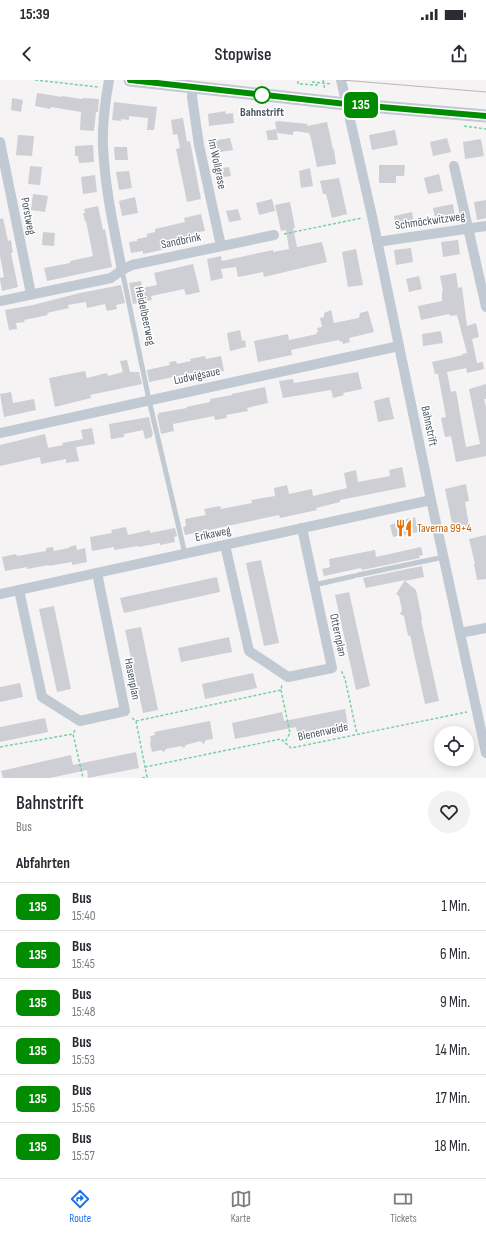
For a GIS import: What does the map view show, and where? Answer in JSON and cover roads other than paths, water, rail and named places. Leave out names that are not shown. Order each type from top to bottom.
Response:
[{"type":"street","name":"Heidelbeerweg","points":[[109,80],[104,116],[103,145],[105,176],[108,202],[122,270]]},
{"type":"street","points":[[130,80],[346,104],[486,116]]},
{"type":"street","name":"Bahnstrift","points":[[342,82],[372,216],[431,500],[486,753]]},
{"type":"street","name":"Im Wollgrase","points":[[193,87],[192,97],[198,145],[221,246]]},
{"type":"street","name":"Porstweg","points":[[0,142],[31,294]]},
{"type":"street","points":[[454,166],[486,307]]},
{"type":"street","name":"Schmöckwitzweg","points":[[377,242],[486,226]]},
{"type":"street","name":"Sandbrink","points":[[0,301],[112,278],[122,270],[132,265],[274,235]]},
{"type":"street","name":"Ludwigsaue","points":[[0,433],[399,346]]},
{"type":"street","name":"Erikaweg","points":[[0,594],[431,500]]},
{"type":"street","name":"Otternplan","points":[[225,545],[249,651],[288,677],[332,668],[302,528]]},
{"type":"street","name":"Hasenplan","points":[[19,590],[42,697],[80,721],[125,711],[97,573]]},
{"type":"street","points":[[460,633],[486,628]]},
{"type":"lane","name":"Heidelbeerweg","points":[[122,270],[149,400],[185,554]]},
{"type":"lane","points":[[314,585],[444,557]]},
{"type":"tram line","points":[[342,80],[486,92]]},
{"type":"place","name":"Bahnstrift","points":[[262,95]]},
{"type":"place","name":"Taverna 99+4","points":[[404,528]]}]
